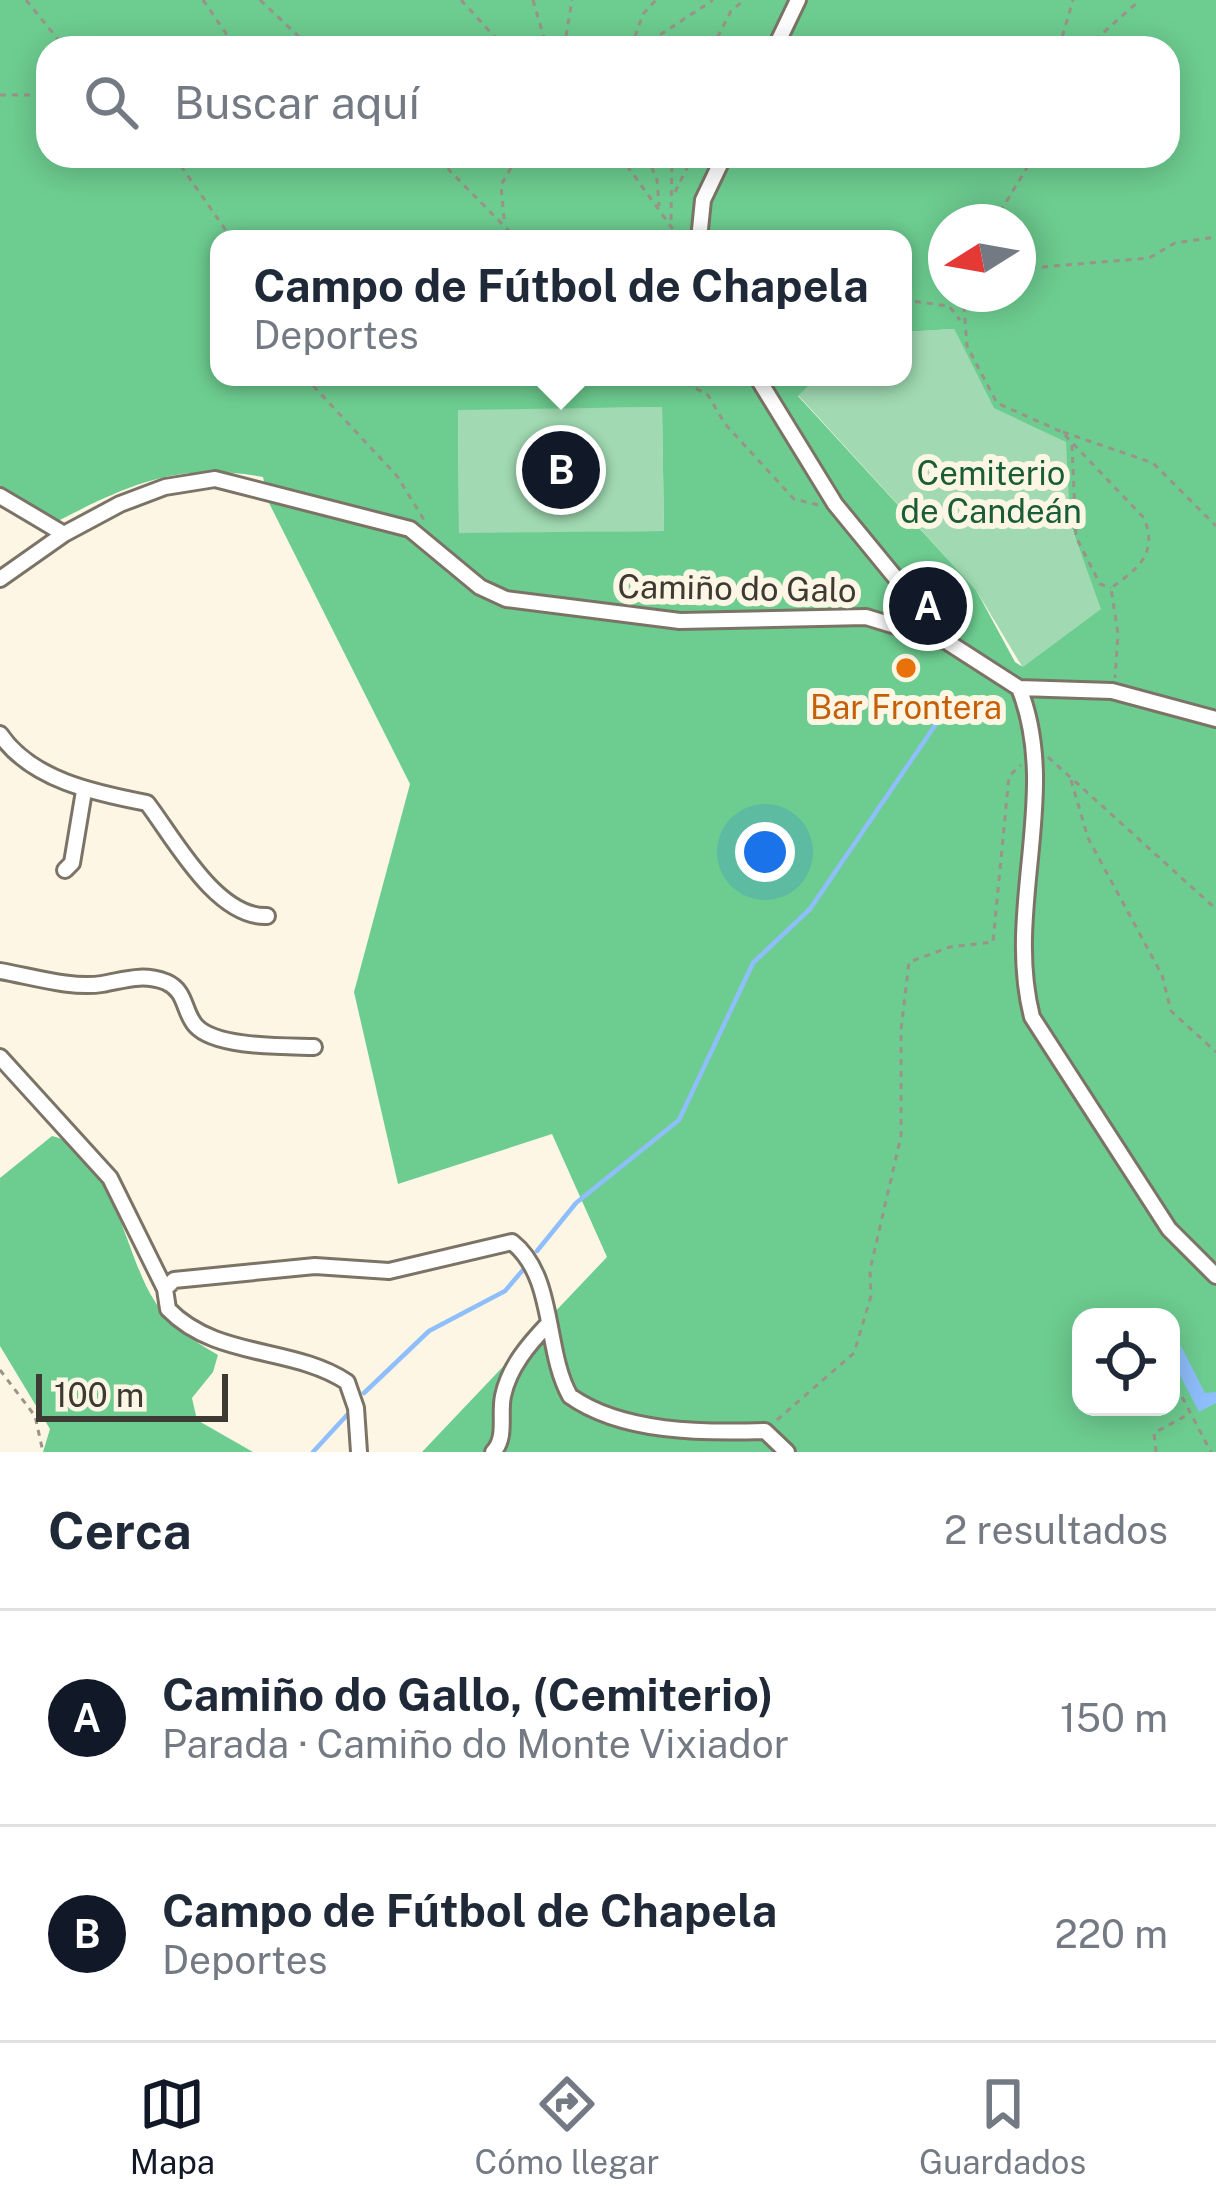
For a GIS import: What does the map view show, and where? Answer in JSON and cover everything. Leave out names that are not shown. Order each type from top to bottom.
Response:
[{"type":"street","points":[[781,36],[798,0]]},
{"type":"street","points":[[700,230],[703,200],[718,168]]},
{"type":"street","points":[[763,386],[835,504],[949,643],[1019,688],[1112,691],[1216,719]]},
{"type":"street","name":"Camiño do Galo","points":[[0,579],[64,534],[142,494],[215,479],[386,520],[432,542],[480,587],[506,599],[680,621],[866,616],[949,643]]},
{"type":"street","points":[[0,496],[64,534]]},
{"type":"street","points":[[1019,688],[1037,752],[1021,935],[1023,980],[1032,1017],[1169,1228],[1216,1276]]},
{"type":"street","points":[[0,734],[12,752],[84,791],[147,803],[221,897],[256,916],[267,916]]},
{"type":"street","points":[[64,870],[71,863],[84,791]]},
{"type":"street","points":[[0,971],[101,984],[138,976],[169,983],[181,992],[193,1023],[204,1033],[245,1043],[314,1047]]},
{"type":"street","points":[[0,1057],[110,1178],[174,1316],[219,1341],[308,1365],[347,1382],[356,1408],[359,1452]]},
{"type":"street","points":[[165,1289],[174,1280],[315,1266],[389,1271],[512,1242],[526,1253],[564,1384],[579,1402],[703,1433],[765,1432],[787,1452]]},
{"type":"street","points":[[493,1452],[500,1445],[503,1394],[522,1351],[549,1323]]},
{"type":"path","points":[[26,0],[55,36]]},
{"type":"path","points":[[203,0],[228,36]]},
{"type":"path","points":[[260,0],[298,36]]},
{"type":"path","points":[[461,0],[494,36]]},
{"type":"path","points":[[533,0],[544,36]]},
{"type":"path","points":[[566,36],[572,0]]},
{"type":"path","points":[[635,36],[643,14],[656,0]]},
{"type":"path","points":[[658,36],[713,0]]},
{"type":"path","points":[[718,36],[731,11],[744,0]]},
{"type":"path","points":[[1062,36],[1073,0]]},
{"type":"path","points":[[1100,36],[1140,0]]},
{"type":"path","points":[[0,95],[36,95]]},
{"type":"path","points":[[182,168],[226,230]]},
{"type":"path","points":[[449,168],[511,230]]},
{"type":"path","points":[[505,221],[501,185],[511,168]]},
{"type":"path","points":[[629,168],[674,230]]},
{"type":"path","points":[[652,168],[659,206]]},
{"type":"path","points":[[670,225],[672,168]]},
{"type":"path","points":[[673,195],[687,168]]},
{"type":"path","points":[[1005,204],[1027,168]]},
{"type":"path","points":[[1036,267],[1149,258],[1175,243],[1216,237]]},
{"type":"path","points":[[912,301],[949,306],[962,322]]},
{"type":"path","points":[[962,312],[967,346],[997,403],[1153,464],[1216,526]]},
{"type":"path","points":[[313,386],[397,476],[423,515],[432,542]]},
{"type":"path","points":[[692,386],[708,395],[725,424],[794,499],[819,507],[835,504]]},
{"type":"path","points":[[1062,432],[1144,518],[1150,533],[1144,561],[1111,588]]},
{"type":"path","points":[[1072,443],[1076,537],[1100,584],[1111,588]]},
{"type":"path","points":[[1111,588],[1118,634],[1112,691]]},
{"type":"path","points":[[765,1432],[854,1353],[871,1296],[870,1270],[901,1136],[901,1030],[909,962],[950,947],[993,942],[1009,776],[1037,752],[1216,909]]},
{"type":"path","points":[[1069,776],[1088,838],[1162,975],[1172,1011],[1216,1052]]},
{"type":"path","points":[[0,1370],[35,1416],[43,1452]]},
{"type":"path","points":[[1180,1394],[1211,1452]]},
{"type":"path","points":[[1156,1452],[1154,1433],[1190,1413]]},
{"type":"green space","points":[[0,0],[1216,0],[1216,1452],[422,1452],[607,1257],[552,1134],[398,1184],[354,992],[410,784],[269,503],[263,477],[181,474],[109,496],[58,521],[0,487]],"holes":[[[210,230],[912,230],[912,331],[954,329],[994,408],[1066,442],[1070,523],[1101,609],[1023,667],[1015,662],[976,590],[798,396],[808,386],[210,386]],[[662,407],[664,531],[459,533],[458,410]]]},
{"type":"green space","name":"Cemiterio de Candeán","points":[[954,329],[994,407],[1067,442],[1070,524],[1102,609],[1023,668],[976,590],[798,395],[808,386],[912,386],[912,331]]},
{"type":"green space","points":[[662,407],[664,531],[459,534],[458,409]]},
{"type":"green space","points":[[52,1136],[72,1145],[103,1183],[144,1281],[161,1309],[182,1332],[218,1355],[213,1372],[192,1398],[197,1420],[253,1452],[43,1452],[50,1429],[0,1346],[0,1178]]},
{"type":"water","points":[[1180,1346],[1205,1393],[1216,1392],[1216,1403],[1199,1412],[1180,1375]]},
{"type":"waterway","points":[[537,1251],[576,1203],[679,1120],[753,963],[810,909],[938,721]]},
{"type":"waterway","points":[[364,1393],[429,1331],[505,1291],[522,1271]]},
{"type":"waterway","points":[[313,1452],[347,1415]]},
{"type":"place","name":"Campo de Fútbol de Chapela","points":[[561,470]]},
{"type":"place","name":"Camiño do Gallo, (Cemiterio)","points":[[928,606]]},
{"type":"place","name":"Bar Frontera","points":[[906,668]]}]
